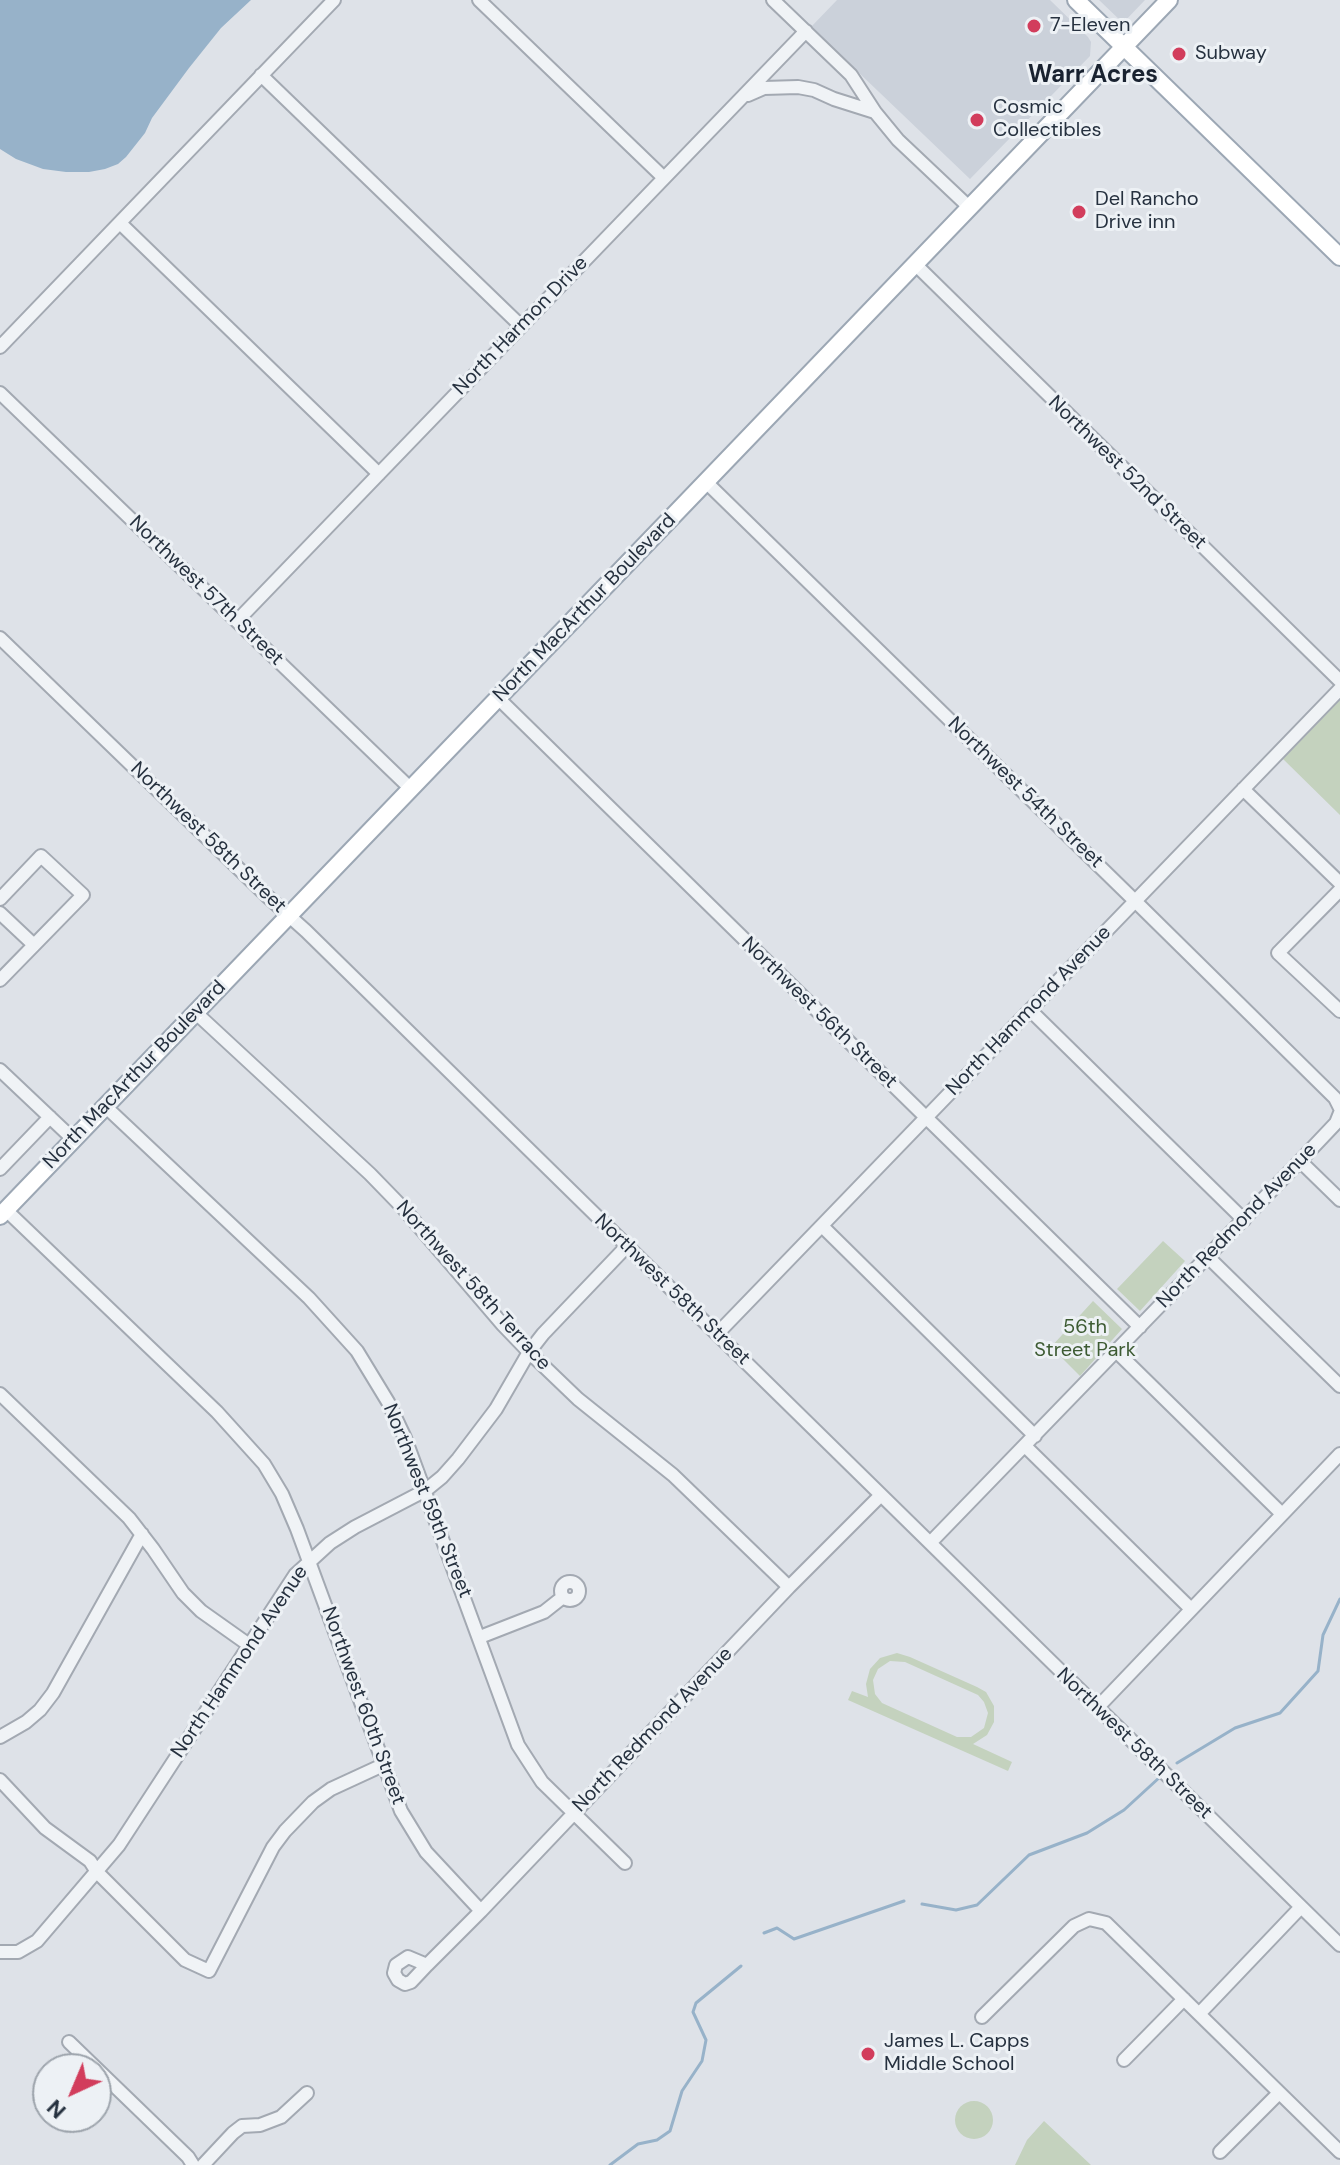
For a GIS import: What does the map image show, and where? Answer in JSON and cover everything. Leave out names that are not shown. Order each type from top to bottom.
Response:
[{"type":"main road","points":[[1076,0],[1340,257]]},
{"type":"main road","name":"North MacArthur Boulevard","points":[[3,1213],[1169,0]]},
{"type":"street","points":[[0,347],[334,0]]},
{"type":"street","points":[[479,0],[664,178]]},
{"type":"street","points":[[773,0],[851,75],[898,140],[970,208]]},
{"type":"street","name":"North Harmon Drive","points":[[237,621],[806,31]]},
{"type":"street","points":[[261,75],[521,326]]},
{"type":"street","points":[[742,97],[764,88],[798,87],[875,112]]},
{"type":"street","points":[[120,223],[379,474]]},
{"type":"street","name":"Northwest 52nd Street","points":[[915,264],[1340,681]]},
{"type":"street","name":"Northwest 57th Street","points":[[0,393],[411,789]]},
{"type":"street","name":"Northwest 54th Street","points":[[706,482],[1335,1098],[1340,1111]]},
{"type":"street","name":"Northwest 58th Street","points":[[0,638],[289,916],[1340,1945]]},
{"type":"street","name":"North Hammond Avenue","points":[[717,1334],[1340,689]]},
{"type":"street","name":"Northwest 56th Street","points":[[498,698],[1140,1327]]},
{"type":"street","points":[[1243,789],[1340,883]]},
{"type":"street","points":[[0,899],[41,856],[83,895],[0,980]]},
{"type":"street","points":[[1340,890],[1278,953],[1340,1011]]},
{"type":"street","points":[[0,913],[34,945]]},
{"type":"street","points":[[1030,1010],[1244,1220]]},
{"type":"street","name":"Northwest 58th Terrace","points":[[195,1012],[370,1174],[529,1352],[578,1399],[673,1475],[789,1587]]},
{"type":"street","points":[[0,1070],[74,1140]]},
{"type":"street","name":"Northwest 59th Street","points":[[106,1107],[332,1322],[357,1351],[388,1402],[405,1438],[518,1745],[542,1782],[625,1863]]},
{"type":"street","name":"North Redmond Avenue","points":[[930,1543],[1300,1161],[1336,1123],[1340,1111]]},
{"type":"street","points":[[0,1169],[50,1117]]},
{"type":"street","points":[[1300,1161],[1340,1200]]},
{"type":"street","name":"Northwest 60th Street","points":[[3,1213],[241,1437],[264,1464],[282,1494],[309,1560],[401,1811],[426,1852],[481,1911]]},
{"type":"street","points":[[822,1226],[1035,1436]]},
{"type":"street","name":"North Hammond Avenue","points":[[0,1952],[18,1952],[37,1941],[97,1872],[138,1817],[288,1584],[309,1560],[355,1527],[426,1490],[442,1477],[496,1409],[529,1352],[557,1317],[627,1246]]},
{"type":"street","points":[[1208,1257],[1340,1386]]},
{"type":"street","points":[[1116,1351],[1282,1514]]},
{"type":"street","points":[[0,1394],[129,1518],[183,1593],[201,1611],[249,1645]]},
{"type":"street","points":[[1025,1446],[1191,1609]]},
{"type":"street","points":[[1098,1707],[1340,1454]]},
{"type":"street","name":"North Redmond Avenue","points":[[427,1965],[881,1495]]},
{"type":"street","points":[[0,1737],[26,1722],[53,1693],[142,1534]]},
{"type":"street","points":[[480,1637],[544,1612],[563,1597]]},
{"type":"street","points":[[0,1780],[45,1828],[90,1861],[97,1872],[185,1960],[209,1971],[273,1847],[285,1831],[306,1808],[331,1789],[383,1765]]},
{"type":"street","points":[[1199,2014],[1301,1907]]},
{"type":"street","points":[[982,2017],[1074,1926],[1089,1919],[1106,1923],[1340,2152]]},
{"type":"street","points":[[1124,2060],[1184,1999]]},
{"type":"street","points":[[69,2042],[193,2165]]},
{"type":"street","points":[[203,2165],[242,2126],[260,2125],[281,2117],[307,2093]]},
{"type":"street","points":[[1220,2152],[1279,2093]]},
{"type":"shaded area","points":[[837,0],[1050,0],[1088,37],[1091,42],[1090,56],[970,179],[811,27]]},
{"type":"shaded area","points":[[1099,0],[1145,0],[1123,23]]},
{"type":"green space","points":[[1340,700],[1340,815],[1283,759]]},
{"type":"green space","name":"56th Street Park","points":[[1163,1241],[1185,1261],[1140,1311],[1117,1289]]},
{"type":"green space","name":"56th Street Park","points":[[1093,1301],[1122,1329],[1080,1376],[1051,1347]]},
{"type":"green space","points":[[897,1653],[910,1657],[986,1692],[994,1706],[994,1722],[987,1735],[973,1744],[1012,1762],[1008,1771],[848,1700],[852,1691],[868,1697],[866,1684],[870,1669],[880,1658]],"holes":[[[890,1661],[905,1662],[978,1695],[988,1713],[984,1728],[971,1737],[957,1737],[882,1703],[875,1694],[873,1680],[878,1669]]]},
{"type":"green space","points":[[974,2101],[987,2107],[993,2120],[987,2133],[974,2139],[961,2133],[955,2120],[961,2107]]},
{"type":"green space","points":[[1044,2121],[1091,2165],[1015,2165],[1027,2140]]},
{"type":"water","points":[[0,0],[251,0],[221,28],[189,68],[126,157],[105,169],[66,172],[43,169],[0,149]]},
{"type":"waterway","points":[[1177,1763],[1235,1728],[1280,1713],[1318,1671],[1323,1635],[1340,1599]]},
{"type":"waterway","points":[[922,1904],[956,1910],[977,1905],[1029,1855],[1087,1833],[1124,1810],[1160,1777]]},
{"type":"waterway","points":[[764,1933],[777,1928],[794,1939],[904,1901]]},
{"type":"waterway","points":[[610,2165],[638,2144],[657,2140],[670,2131],[682,2091],[702,2061],[706,2040],[693,2012],[696,2003],[741,1966]]},
{"type":"place","name":"7-Eleven","points":[[1034,26]]},
{"type":"place","name":"Subway","points":[[1179,54]]},
{"type":"place","name":"Cosmic Collectibles","points":[[977,120]]},
{"type":"place","name":"Del Rancho Drive inn","points":[[1079,212]]},
{"type":"place","name":"James L. Capps Middle School","points":[[868,2054]]},
{"type":"district","name":"Warr Acres","points":[[1093,76]]}]
